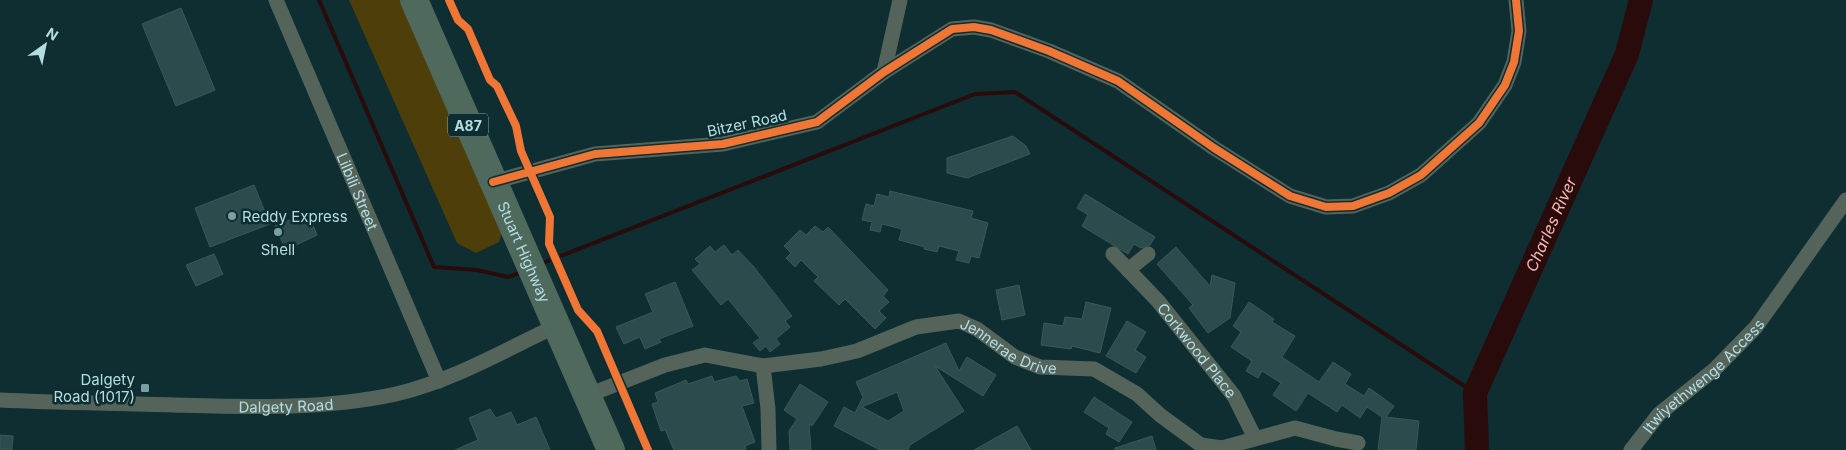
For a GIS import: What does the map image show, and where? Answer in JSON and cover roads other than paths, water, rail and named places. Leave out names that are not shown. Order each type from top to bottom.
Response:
[{"type":"highway","name":"Stuart Highway","points":[[414,0],[611,450]]},
{"type":"street","name":"Lilbili Street","points":[[276,0],[439,381]]},
{"type":"street","points":[[884,72],[900,0]]},
{"type":"street","name":"Bitzer Road","points":[[493,182],[595,154],[723,144],[817,122],[884,72],[952,29],[974,27],[991,30],[1085,65],[1135,91],[1214,148],[1290,196],[1311,204],[1339,208],[1370,201],[1389,193],[1420,175],[1478,123],[1505,85],[1514,62],[1519,32],[1516,0]]},
{"type":"street","name":"Itwiyethwenge Access","points":[[1631,450],[1659,414],[1715,369],[1756,327],[1846,200]]},
{"type":"street","name":"Corkwood Place","points":[[1113,254],[1158,301],[1234,396],[1255,438]]},
{"type":"street","points":[[1128,270],[1148,254]]},
{"type":"street","name":"Jennerae Drive","points":[[586,396],[665,365],[705,354],[763,366],[821,359],[857,351],[916,327],[959,321],[977,329],[1015,357],[1040,367],[1094,369],[1137,394],[1160,415],[1201,445],[1222,448],[1295,428],[1335,445],[1358,443]]},
{"type":"street","name":"Dalgety Road","points":[[0,400],[240,407],[322,406],[398,393],[439,381],[556,326]]},
{"type":"street","points":[[763,366],[768,409],[769,450]]},
{"type":"waterway","points":[[319,0],[434,267],[477,270],[508,277],[522,272]]},
{"type":"waterway","name":"Charles River","points":[[1477,450],[1475,393],[1627,54],[1641,0]]},
{"type":"waterway","points":[[540,264],[975,94],[1015,92],[1475,393]]},
{"type":"place","name":"Reddy Express","points":[[232,216]]},
{"type":"place","name":"Shell","points":[[278,232]]},
{"type":"place","name":"Dalgety Road (1017)","points":[[145,388]]}]
